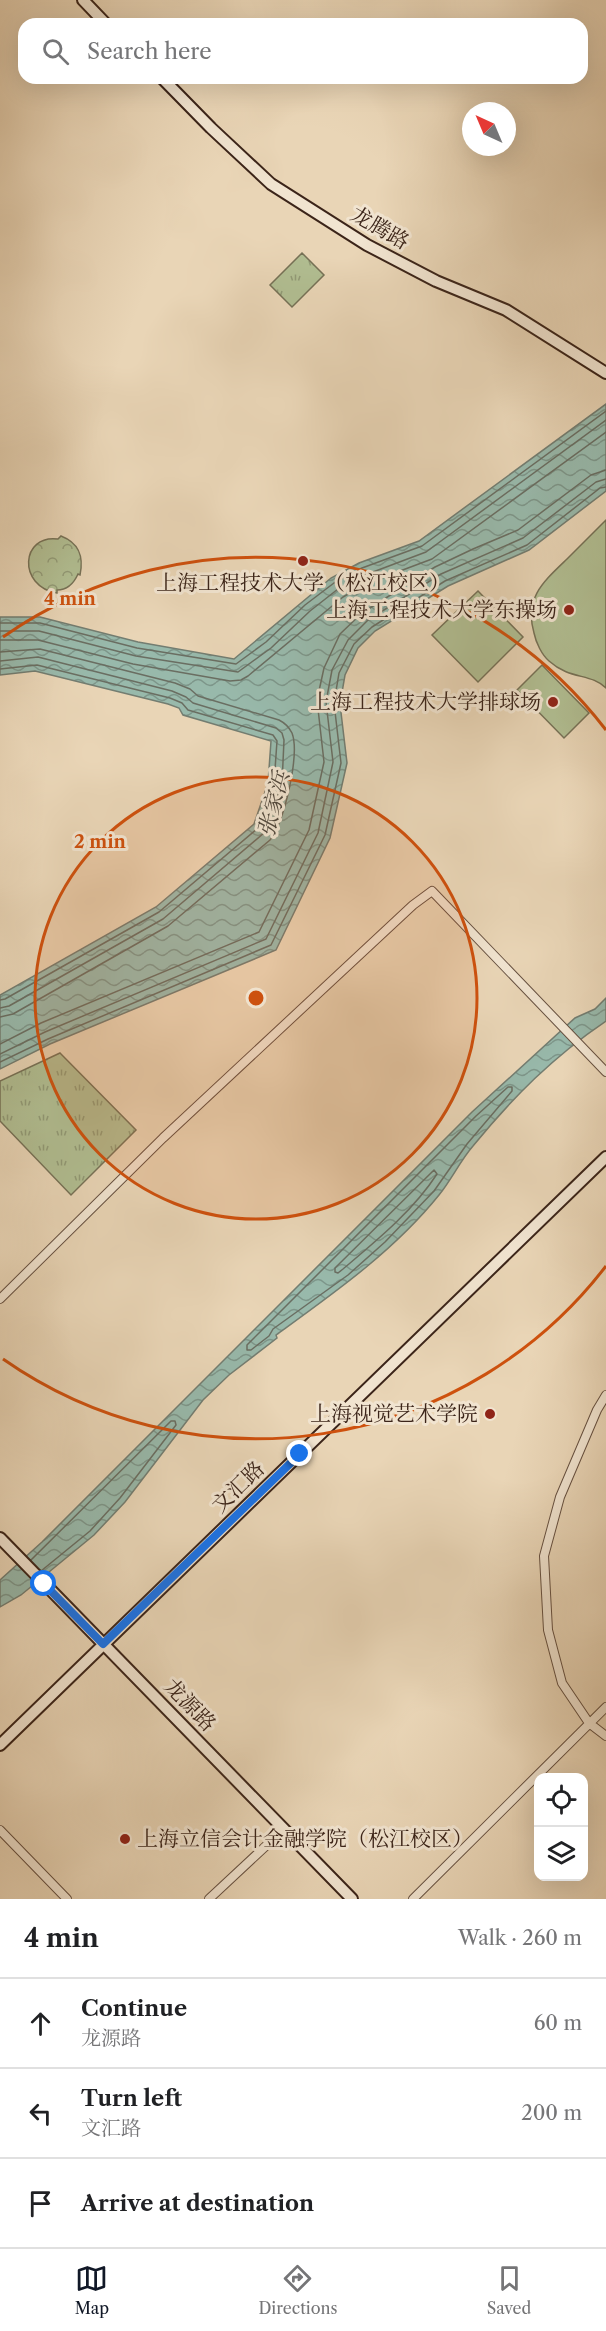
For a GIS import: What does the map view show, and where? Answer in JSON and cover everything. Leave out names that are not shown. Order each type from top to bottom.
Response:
[{"type":"main road","points":[[83,0],[100,18]]},
{"type":"main road","name":"龙腾路","points":[[168,84],[271,184],[367,245],[436,281],[506,310],[606,373]]},
{"type":"main road","name":"文汇路","points":[[0,1744],[606,1156]]},
{"type":"main road","name":"龙源路","points":[[0,1538],[352,1899]]},
{"type":"street","points":[[0,1299],[163,1138],[404,913],[432,891],[606,1072]]},
{"type":"street","points":[[606,1395],[597,1410],[561,1497],[544,1556],[548,1630],[562,1683],[589,1723],[606,1736]]},
{"type":"street","points":[[413,1899],[606,1707]]},
{"type":"street","points":[[209,1899],[284,1829]]},
{"type":"street","points":[[0,1830],[67,1899]]},
{"type":"green space","points":[[302,253],[324,275],[292,307],[270,285]]},
{"type":"green space","name":"上海工程技术大学东操场","points":[[606,520],[606,688],[594,680],[557,667],[546,658],[535,637],[532,610],[534,600],[543,583]]},
{"type":"green space","points":[[61,536],[76,546],[79,551],[81,568],[80,575],[78,574],[64,589],[57,590],[57,593],[44,588],[35,581],[30,572],[29,562],[31,552],[37,544],[46,540],[58,539]]},
{"type":"green space","points":[[478,591],[523,637],[478,682],[432,635]]},
{"type":"green space","name":"上海工程技术大学排球场","points":[[542,665],[589,713],[564,738],[517,690]]},
{"type":"green space","points":[[60,1053],[136,1130],[71,1195],[0,1121],[0,1081]]},
{"type":"water","name":"张家浜","points":[[606,404],[606,491],[529,550],[448,586],[375,631],[358,648],[345,675],[340,704],[347,763],[330,838],[276,950],[50,1044],[0,1069],[0,995],[156,907],[254,824],[268,783],[271,741],[183,715],[179,708],[168,704],[35,671],[0,675],[0,617],[40,617],[138,642],[234,659],[331,578],[359,563],[419,541]]},
{"type":"water","points":[[606,998],[606,1021],[569,1048],[519,1094],[468,1152],[439,1195],[403,1235],[229,1375],[203,1400],[125,1502],[94,1535],[21,1595],[0,1607],[0,1580],[42,1542],[472,1112],[575,1018],[595,1009]]},
{"type":"place","name":"上海工程技术大学（松江校区）","points":[[303,561]]},
{"type":"place","name":"上海工程技术大学东操场","points":[[569,610]]},
{"type":"place","name":"上海工程技术大学排球场","points":[[553,702]]},
{"type":"place","name":"上海视觉艺术学院","points":[[490,1414]]},
{"type":"place","name":"上海立信会计金融学院（松江校区）","points":[[125,1839]]},
{"type":"route","points":[[44,1584],[103,1644],[300,1454]]}]
